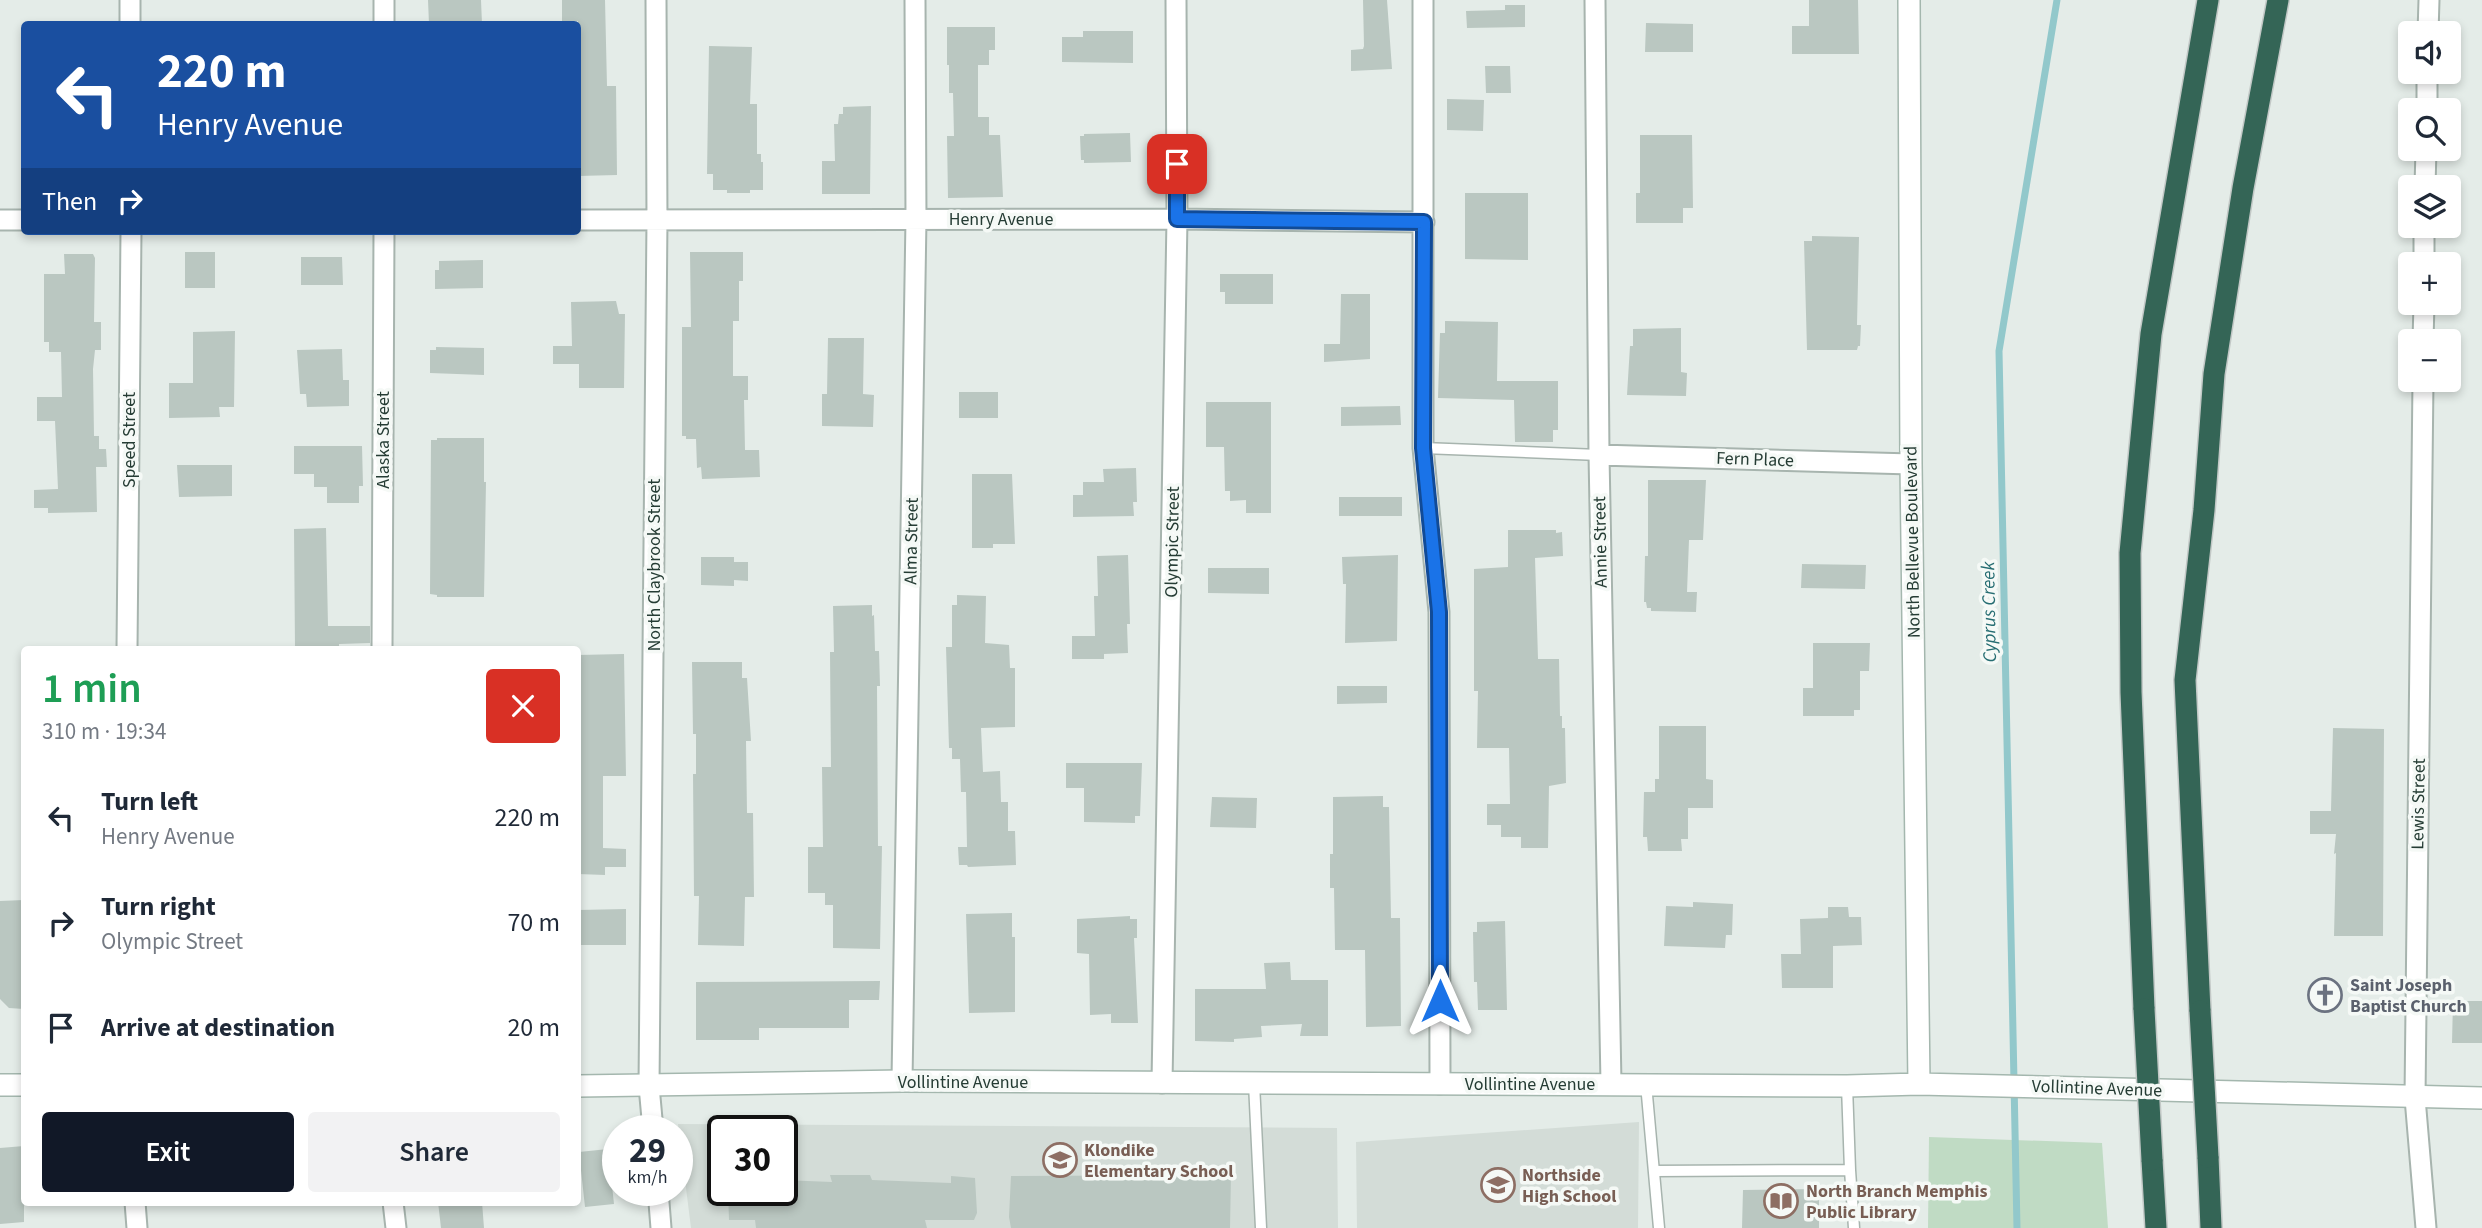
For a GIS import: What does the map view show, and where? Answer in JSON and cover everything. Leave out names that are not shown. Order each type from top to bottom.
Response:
[{"type":"highway","points":[[2195,64],[2200,0]]},
{"type":"highway","points":[[2156,1228],[2131,692],[2130,553],[2151,334],[2208,0]]},
{"type":"highway","points":[[2211,1228],[2185,680],[2204,510],[2214,374],[2243,188],[2278,0]]},
{"type":"street","points":[[130,0],[130,21]]},
{"type":"street","points":[[384,0],[384,21]]},
{"type":"street","name":"North Claybrook Street","points":[[652,1115],[649,1086],[657,220],[656,0]]},
{"type":"street","name":"Alma Street","points":[[902,1081],[916,219],[915,0]]},
{"type":"street","name":"Olympic Street","points":[[1162,1083],[1177,219],[1176,0]]},
{"type":"street","points":[[1423,0],[1423,448],[1439,612],[1440,1084]]},
{"type":"street","name":"Annie Street","points":[[1595,0],[1599,455],[1611,1083]]},
{"type":"street","name":"North Bellevue Boulevard","points":[[1909,0],[1910,464],[1919,1084]]},
{"type":"street","points":[[2428,21],[2429,0]]},
{"type":"street","name":"Henry Avenue","points":[[581,220],[1177,219],[1424,222]]},
{"type":"street","points":[[0,220],[21,220]]},
{"type":"street","name":"Speed Street","points":[[127,646],[131,235]]},
{"type":"street","name":"Alaska Street","points":[[383,646],[384,235]]},
{"type":"street","name":"Lewis Street","points":[[2423,392],[2415,1098],[2426,1228]]},
{"type":"street","name":"Fern Place","points":[[1599,455],[1910,464]]},
{"type":"street","name":"Vollintine Avenue","points":[[581,1086],[902,1081],[1847,1086],[1919,1084],[2482,1098]]},
{"type":"street","points":[[0,1085],[21,1085]]},
{"type":"street","points":[[135,1206],[137,1228]]},
{"type":"street","points":[[393,1206],[396,1228]]},
{"type":"street","points":[[659,1206],[661,1228]]},
{"type":"lane","points":[[1423,448],[1599,455]]},
{"type":"lane","points":[[1254,1083],[1261,1228]]},
{"type":"lane","points":[[1646,1084],[1659,1228]]},
{"type":"lane","points":[[1847,1086],[1854,1228]]},
{"type":"lane","points":[[1654,1171],[1850,1170]]},
{"type":"shaded area","name":"Northside High School","points":[[1639,1122],[1638,1228],[1357,1228],[1356,1142]]},
{"type":"shaded area","name":"Klondike Elementary School","points":[[693,1124],[707,1124],[707,1206],[798,1206],[798,1125],[1337,1128],[1338,1228],[691,1228],[688,1206],[693,1206]]},
{"type":"green space","points":[[1929,1137],[2102,1143],[2108,1228],[1928,1228]]},
{"type":"building","points":[[428,0],[481,0],[482,21],[429,21]]},
{"type":"building","points":[[562,0],[605,0],[607,86],[616,86],[617,175],[581,176],[581,21],[562,21]]},
{"type":"building","points":[[1363,0],[1387,0],[1392,69],[1351,71],[1351,50],[1363,49],[1364,46]]},
{"type":"building","points":[[1809,0],[1858,0],[1859,54],[1792,54],[1792,26],[1809,26]]},
{"type":"building","points":[[1505,5],[1525,5],[1525,27],[1467,28],[1466,11],[1505,10]]},
{"type":"building","points":[[1646,23],[1693,24],[1693,52],[1645,52]]},
{"type":"building","points":[[947,27],[995,27],[995,50],[989,50],[989,65],[978,65],[978,117],[989,117],[989,135],[1000,135],[1003,197],[948,198],[947,136],[954,136],[953,93],[949,93],[947,65]]},
{"type":"building","points":[[1083,31],[1133,31],[1133,63],[1062,62],[1062,37],[1083,37]]},
{"type":"building","points":[[709,46],[752,47],[750,104],[757,104],[757,154],[761,154],[763,162],[763,190],[727,193],[727,190],[713,190],[713,174],[707,174]]},
{"type":"building","points":[[1485,66],[1510,66],[1511,93],[1486,93]]},
{"type":"building","points":[[1447,99],[1484,100],[1483,131],[1447,130]]},
{"type":"building","points":[[871,106],[870,194],[822,194],[822,161],[835,161],[834,124],[838,124],[839,114],[843,114],[843,107]]},
{"type":"building","points":[[1130,133],[1131,162],[1084,163],[1084,160],[1081,160],[1080,136]]},
{"type":"building","points":[[1640,135],[1692,135],[1693,208],[1683,208],[1683,223],[1636,223],[1636,193],[1640,193]]},
{"type":"building","points":[[1465,193],[1528,193],[1528,260],[1465,259]]},
{"type":"building","points":[[1812,236],[1859,237],[1857,325],[1861,325],[1860,346],[1857,350],[1807,350],[1804,241],[1812,241]]},
{"type":"building","points":[[185,252],[215,252],[215,288],[185,288]]},
{"type":"building","points":[[690,252],[743,252],[743,281],[739,281],[739,321],[733,321],[733,376],[748,376],[748,400],[744,400],[745,450],[759,450],[760,477],[702,479],[701,467],[697,468],[696,439],[682,436],[682,327],[691,327]]},
{"type":"building","points":[[64,254],[93,254],[95,258],[94,322],[101,322],[101,350],[95,350],[93,369],[94,436],[99,436],[99,449],[106,449],[107,467],[96,467],[97,512],[48,513],[48,508],[34,508],[34,490],[58,489],[55,421],[37,421],[37,397],[62,397],[61,352],[49,352],[49,342],[44,342],[44,274],[65,274]]},
{"type":"building","points":[[301,257],[342,257],[343,285],[301,285]]},
{"type":"building","points":[[483,260],[483,288],[435,289],[435,270],[439,270],[439,261]]},
{"type":"building","points":[[1220,274],[1273,274],[1273,304],[1225,304],[1225,292],[1220,292]]},
{"type":"building","points":[[1341,294],[1370,294],[1370,359],[1324,362],[1324,344],[1340,344]]},
{"type":"building","points":[[616,301],[619,314],[625,314],[624,388],[579,388],[579,364],[553,364],[553,346],[572,346],[571,302]]},
{"type":"building","points":[[1445,321],[1498,322],[1497,381],[1558,381],[1558,430],[1553,430],[1553,442],[1515,442],[1514,400],[1438,398],[1440,333],[1445,333]]},
{"type":"building","points":[[1681,328],[1681,372],[1687,373],[1686,396],[1627,395],[1633,329]]},
{"type":"building","points":[[235,331],[234,407],[219,407],[220,417],[169,418],[169,383],[193,383],[193,332]]},
{"type":"building","points":[[828,338],[864,338],[863,394],[874,395],[873,427],[822,426],[822,394],[827,394]]},
{"type":"building","points":[[436,347],[484,348],[484,375],[430,373],[430,350],[436,350]]},
{"type":"building","points":[[342,349],[343,380],[349,380],[349,406],[307,407],[306,394],[300,394],[297,350]]},
{"type":"building","points":[[959,392],[998,392],[998,418],[959,418]]},
{"type":"building","points":[[1206,402],[1271,402],[1271,513],[1246,513],[1246,500],[1230,501],[1230,491],[1225,491],[1224,447],[1206,447]]},
{"type":"building","points":[[1400,406],[1401,425],[1341,426],[1341,407]]},
{"type":"building","points":[[484,438],[484,597],[437,597],[430,594],[431,440]]},
{"type":"building","points":[[294,446],[362,446],[363,486],[359,486],[359,503],[327,503],[327,487],[314,487],[314,474],[294,474]]},
{"type":"building","points":[[177,465],[232,465],[232,496],[179,497]]},
{"type":"building","points":[[1136,468],[1137,502],[1133,502],[1134,516],[1073,517],[1073,495],[1083,495],[1083,482],[1104,482],[1103,469]]},
{"type":"building","points":[[972,474],[1012,474],[1015,544],[972,548]]},
{"type":"building","points":[[1648,480],[1706,480],[1703,540],[1689,540],[1687,592],[1697,592],[1696,612],[1651,611],[1644,602],[1645,556],[1648,556]]},
{"type":"building","points":[[1339,497],[1402,497],[1402,516],[1339,516]]},
{"type":"building","points":[[326,528],[328,626],[370,626],[370,643],[295,646],[294,529]]},
{"type":"building","points":[[1508,530],[1562,532],[1563,556],[1535,558],[1538,659],[1559,659],[1560,716],[1562,728],[1565,728],[1566,783],[1549,786],[1548,848],[1521,848],[1521,837],[1501,837],[1501,825],[1487,825],[1487,804],[1510,804],[1509,748],[1477,748],[1474,569],[1508,567]]},
{"type":"building","points":[[1128,555],[1128,653],[1104,654],[1104,659],[1072,659],[1072,636],[1095,636],[1097,556]]},
{"type":"building","points":[[1398,555],[1397,641],[1345,643],[1346,584],[1343,584],[1342,557]]},
{"type":"building","points":[[701,557],[734,557],[734,562],[748,562],[748,581],[734,580],[734,586],[701,585]]},
{"type":"building","points":[[1802,564],[1866,565],[1865,589],[1801,588]]},
{"type":"building","points":[[1208,568],[1269,568],[1269,594],[1208,593]]},
{"type":"building","points":[[957,595],[986,596],[985,643],[1009,645],[1010,668],[1015,668],[1015,727],[981,728],[983,772],[1000,771],[1001,802],[1008,802],[1008,831],[1015,831],[1016,865],[959,865],[958,847],[967,847],[966,792],[961,792],[960,759],[952,759],[952,748],[949,748],[946,647],[952,647],[952,605],[957,605]]},
{"type":"building","points":[[872,605],[875,651],[879,651],[880,686],[877,686],[878,846],[882,846],[880,949],[833,948],[833,905],[825,905],[825,893],[808,893],[808,847],[823,847],[822,767],[831,767],[830,652],[834,652],[833,606]]},
{"type":"building","points":[[1813,643],[1870,643],[1869,671],[1860,671],[1860,710],[1854,710],[1854,716],[1803,716],[1803,688],[1813,688]]},
{"type":"building","points":[[624,654],[626,776],[603,776],[603,848],[626,849],[626,867],[605,867],[605,875],[581,874],[581,655]]},
{"type":"building","points":[[692,662],[742,662],[742,678],[747,678],[751,741],[746,741],[747,813],[753,813],[754,897],[745,897],[744,946],[698,945],[699,896],[694,896],[693,774],[696,774],[696,734],[693,734]]},
{"type":"building","points":[[1337,686],[1387,686],[1387,703],[1337,704]]},
{"type":"building","points":[[1659,726],[1706,726],[1706,779],[1713,780],[1713,808],[1688,808],[1688,839],[1681,839],[1682,851],[1648,851],[1647,837],[1643,837],[1644,792],[1655,792],[1655,779],[1659,779]]},
{"type":"building","points":[[2333,728],[2384,729],[2383,936],[2334,936],[2336,834],[2310,834],[2310,811],[2331,811]]},
{"type":"building","points":[[1066,763],[1142,763],[1140,816],[1135,816],[1135,823],[1084,822],[1084,788],[1066,788]]},
{"type":"building","points":[[1383,796],[1383,807],[1389,807],[1391,918],[1400,918],[1401,1026],[1366,1027],[1365,950],[1335,950],[1334,888],[1330,888],[1333,797]]},
{"type":"building","points":[[1212,797],[1257,798],[1256,828],[1210,827]]},
{"type":"building","points":[[21,900],[21,1009],[9,1008],[0,999],[0,901]]},
{"type":"building","points":[[1693,902],[1733,904],[1732,935],[1726,935],[1725,948],[1664,946],[1666,906],[1693,907]]},
{"type":"building","points":[[1828,907],[1848,907],[1849,917],[1861,917],[1862,945],[1833,946],[1833,988],[1782,988],[1781,954],[1801,954],[1800,919],[1828,918]]},
{"type":"building","points":[[626,909],[626,945],[581,945],[581,910]]},
{"type":"building","points":[[1012,913],[1012,937],[1015,937],[1015,1012],[969,1013],[966,914]]},
{"type":"building","points":[[1130,916],[1130,919],[1137,919],[1137,938],[1134,938],[1138,1023],[1111,1023],[1111,1014],[1090,1015],[1089,954],[1077,953],[1077,919]]},
{"type":"building","points":[[1505,921],[1507,1010],[1478,1010],[1477,982],[1474,982],[1473,932],[1477,932],[1477,922]]},
{"type":"building","points":[[1290,962],[1291,980],[1328,980],[1328,1036],[1300,1036],[1302,1024],[1261,1026],[1262,1037],[1234,1039],[1234,1042],[1195,1041],[1195,989],[1266,989],[1264,963]]},
{"type":"building","points":[[880,981],[879,1000],[849,1000],[849,1028],[759,1028],[759,1040],[696,1040],[696,982]]},
{"type":"building","points":[[2453,1001],[2482,1001],[2482,1043],[2452,1043]]},
{"type":"building","points":[[21,1146],[21,1206],[24,1206],[24,1222],[0,1224],[0,1148]]},
{"type":"building","points":[[602,1150],[602,1205],[585,1207],[581,1152]]},
{"type":"building","points":[[830,1175],[870,1175],[872,1180],[951,1183],[951,1176],[975,1178],[977,1213],[974,1220],[925,1220],[927,1228],[756,1228],[755,1220],[729,1220],[729,1206],[798,1206],[798,1181],[832,1182]]},
{"type":"building","points":[[1231,1175],[1230,1228],[1011,1228],[1011,1176]]},
{"type":"building","name":"North Branch Memphis Public Library","points":[[1819,1189],[1819,1228],[1742,1228],[1743,1190]]},
{"type":"building","points":[[438,1206],[482,1206],[484,1228],[441,1228]]},
{"type":"waterway","name":"Cyprus Creek","points":[[2017,1228],[1999,351],[2057,0]]},
{"type":"place","name":"Saint Joseph Baptist Church","points":[[2325,995]]},
{"type":"place","name":"Klondike Elementary School","points":[[1060,1160]]},
{"type":"place","name":"Northside High School","points":[[1498,1185]]},
{"type":"place","name":"North Branch Memphis Public Library","points":[[1781,1201]]},
{"type":"route","points":[[1177,164],[1177,219],[1424,222],[1423,448],[1439,612],[1440,1001]]}]
